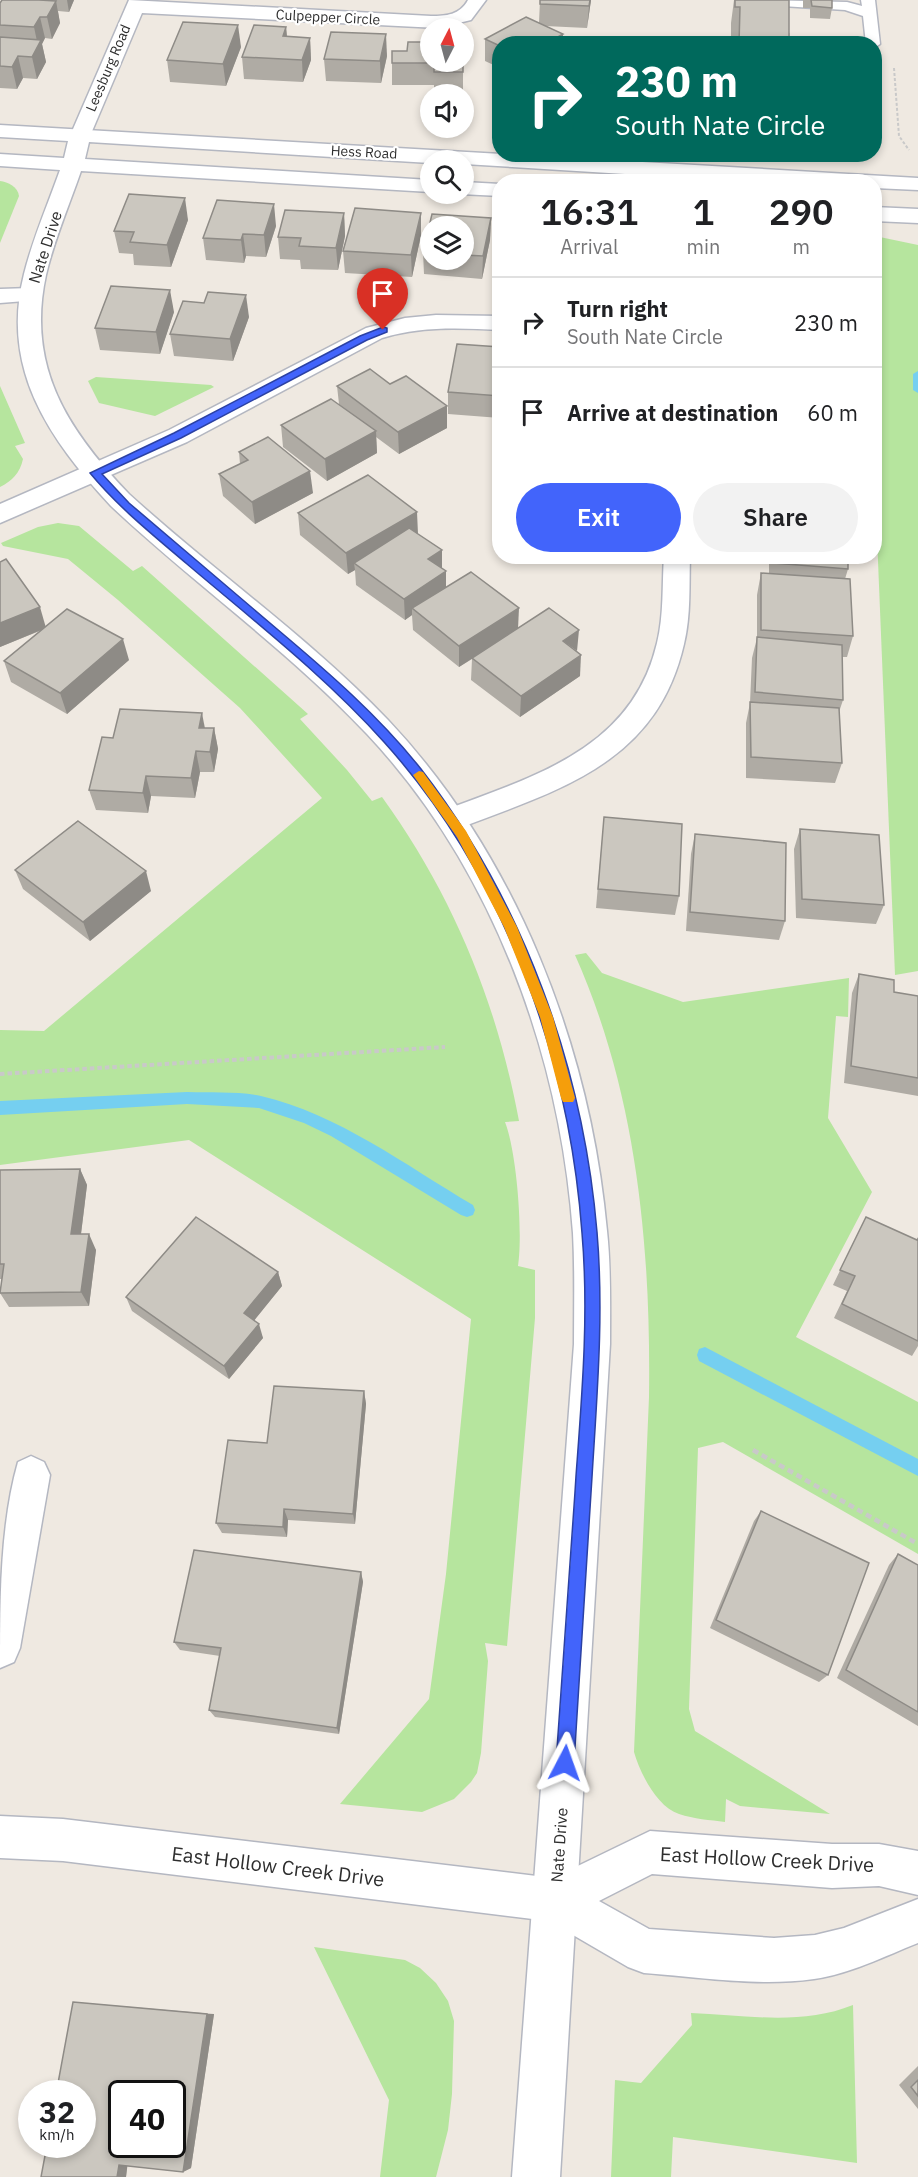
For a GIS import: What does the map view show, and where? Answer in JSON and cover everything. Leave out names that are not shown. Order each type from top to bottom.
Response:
[{"type":"street","name":"Culpepper Circle","points":[[136,4],[438,22],[466,15],[473,10],[477,0]]},
{"type":"street","name":"Leesburg Road","points":[[80,136],[136,4]]},
{"type":"street","name":"Hess Road","points":[[0,131],[492,160]]},
{"type":"street","name":"Nate Drive","points":[[80,136],[74,164],[43,246],[15,296],[28,331],[37,378],[62,432],[95,473],[125,505],[344,693],[402,754],[452,819],[506,916],[530,972],[564,1078],[578,1146],[590,1230],[593,1298],[591,1367],[536,2177]]},
{"type":"street","name":"Hess Road","points":[[0,160],[420,185]]},
{"type":"street","name":"Hess Road","points":[[528,162],[735,174]]},
{"type":"street","name":"Hess Road","points":[[882,182],[918,184]]},
{"type":"street","points":[[474,189],[492,190]]},
{"type":"street","points":[[882,214],[918,216]]},
{"type":"street","points":[[0,514],[178,436],[374,333],[396,326],[426,323],[492,323]]},
{"type":"street","points":[[452,819],[572,771],[613,740],[639,712],[658,683],[671,643],[676,564]]},
{"type":"street","points":[[0,1648],[31,1475]]},
{"type":"street","name":"East Hollow Creek Drive","points":[[0,1837],[63,1840],[555,1900],[644,1951],[774,1960],[815,1957],[844,1950],[918,1920]]},
{"type":"street","name":"East Hollow Creek Drive","points":[[555,1900],[650,1852],[832,1866],[879,1865],[918,1873]]},
{"type":"lane","points":[[766,19],[766,0],[847,6],[867,4],[872,36]]},
{"type":"path","points":[[894,64],[899,136],[908,148],[909,155]]},
{"type":"path","points":[[0,1074],[445,1047]]},
{"type":"path","points":[[753,1450],[918,1544]]},
{"type":"green space","points":[[0,181],[12,186],[17,190],[19,196],[0,243]]},
{"type":"green space","points":[[882,237],[918,245],[918,971],[895,975],[878,564],[882,564]]},
{"type":"green space","points":[[96,377],[214,387],[155,416],[99,403],[88,381]]},
{"type":"green space","points":[[0,386],[25,443],[15,446],[23,459],[18,472],[0,487]]},
{"type":"green space","points":[[58,523],[79,526],[133,571],[142,566],[308,714],[300,719],[372,801],[382,797],[430,872],[451,911],[485,992],[498,1034],[519,1121],[505,1122],[513,1153],[518,1193],[520,1234],[518,1266],[535,1270],[535,1318],[507,1646],[485,1643],[488,1661],[481,1753],[477,1773],[454,1799],[422,1812],[340,1804],[429,1699],[446,1574],[471,1319],[189,1140],[0,1165],[0,1030],[44,1031],[322,798],[240,708],[68,559],[3,546],[1,543],[38,527]]},
{"type":"green space","points":[[586,953],[602,973],[683,1002],[849,978],[848,1017],[836,1016],[828,1118],[872,1192],[796,1337],[918,1402],[918,1554],[723,1442],[698,1448],[689,1709],[695,1731],[830,1814],[740,1806],[726,1799],[725,1822],[679,1814],[664,1804],[650,1788],[640,1770],[634,1752],[649,1397],[647,1284],[636,1172],[626,1116],[613,1062],[596,1008],[575,955]]},
{"type":"green space","points":[[314,1947],[405,1960],[420,1968],[436,1983],[448,2001],[454,2021],[452,2094],[448,2130],[436,2177],[380,2177],[389,2100]]},
{"type":"green space","points":[[853,2005],[857,2163],[673,2137],[671,2177],[611,2177],[615,2080],[641,2083],[692,2025],[691,2013],[773,2018],[813,2015]]},
{"type":"building","points":[[2,0],[56,1],[47,17],[40,17],[34,27],[0,25]]},
{"type":"building","points":[[540,0],[590,0],[589,6],[540,4]]},
{"type":"building","points":[[735,0],[789,0],[789,36],[739,36],[740,7],[735,7]]},
{"type":"building","points":[[811,0],[832,0],[832,8],[812,6]]},
{"type":"building","points":[[526,17],[563,34],[560,36],[492,36],[492,42],[485,39]]},
{"type":"building","points":[[183,22],[238,25],[223,64],[167,60]]},
{"type":"building","points":[[254,25],[286,27],[283,36],[310,38],[302,60],[242,57]]},
{"type":"building","points":[[331,32],[386,34],[380,61],[324,59]]},
{"type":"building","points":[[0,37],[41,40],[32,57],[18,56],[12,67],[0,66]]},
{"type":"building","points":[[408,42],[420,42],[420,63],[392,63],[392,51],[407,51]]},
{"type":"building","points":[[129,194],[185,198],[167,245],[130,242],[134,232],[114,231]]},
{"type":"building","points":[[217,200],[274,204],[264,235],[243,234],[241,240],[203,238]]},
{"type":"building","points":[[355,208],[421,213],[411,255],[343,251]]},
{"type":"building","points":[[285,210],[344,213],[336,248],[299,246],[301,238],[278,237]]},
{"type":"building","points":[[432,214],[462,216],[432,216]]},
{"type":"building","points":[[474,217],[491,218],[483,256],[474,256]]},
{"type":"building","points":[[111,286],[170,290],[156,332],[95,328]]},
{"type":"building","points":[[208,292],[246,295],[230,339],[170,334],[183,301],[204,303]]},
{"type":"building","points":[[457,344],[492,346],[492,395],[448,392]]},
{"type":"building","points":[[370,369],[390,384],[406,376],[447,406],[398,432],[337,386]]},
{"type":"building","points":[[331,399],[376,431],[325,459],[281,425]]},
{"type":"building","points":[[268,437],[310,471],[252,502],[219,474],[248,460],[239,452]]},
{"type":"building","points":[[368,475],[417,512],[346,553],[298,513]]},
{"type":"building","points":[[409,528],[442,550],[428,559],[446,571],[404,599],[354,563]]},
{"type":"building","points":[[6,559],[40,607],[0,623],[0,562]]},
{"type":"building","points":[[786,564],[848,564],[848,569]]},
{"type":"building","points":[[471,572],[519,608],[459,646],[412,608]]},
{"type":"building","points":[[761,573],[850,579],[853,636],[761,630]]},
{"type":"building","points":[[549,608],[579,630],[563,641],[581,655],[521,696],[472,658]]},
{"type":"building","points":[[67,609],[123,639],[60,693],[4,661]]},
{"type":"building","points":[[757,637],[842,645],[843,700],[755,692]]},
{"type":"building","points":[[750,702],[839,708],[842,763],[751,757]]},
{"type":"building","points":[[120,709],[202,713],[199,728],[214,728],[210,752],[196,751],[191,778],[146,776],[143,793],[89,790],[102,737],[113,738]]},
{"type":"building","points":[[604,817],[682,824],[679,896],[598,889]]},
{"type":"building","points":[[78,821],[146,871],[83,922],[15,870]]},
{"type":"building","points":[[800,829],[879,835],[884,905],[802,899]]},
{"type":"building","points":[[695,834],[786,843],[785,921],[690,912]]},
{"type":"building","points":[[859,974],[894,980],[894,992],[918,996],[918,1078],[851,1066]]},
{"type":"building","points":[[80,1169],[71,1234],[89,1234],[81,1292],[0,1293],[4,1264],[0,1264],[0,1170]]},
{"type":"building","points":[[196,1217],[278,1272],[244,1313],[259,1324],[224,1366],[126,1297]]},
{"type":"building","points":[[866,1217],[918,1239],[918,1341],[842,1304],[855,1276],[840,1270]]},
{"type":"building","points":[[274,1386],[364,1391],[353,1514],[284,1509],[283,1527],[216,1523],[228,1440],[267,1443]]},
{"type":"building","points":[[761,1511],[869,1563],[828,1675],[716,1620]]},
{"type":"building","points":[[194,1550],[361,1572],[337,1728],[209,1710],[221,1648],[174,1642]]},
{"type":"building","points":[[898,1554],[918,1565],[918,1712],[846,1670]]},
{"type":"building","points":[[73,2002],[207,2014],[186,2152],[186,2080],[108,2080],[108,2158],[185,2158],[183,2172],[119,2165],[117,2177],[41,2177],[45,2158],[96,2158],[96,2080],[59,2080]]},
{"type":"building","points":[[918,2080],[918,2096],[911,2087]]},
{"type":"waterway","points":[[918,374],[918,390]]},
{"type":"waterway","points":[[0,1108],[187,1098],[259,1102],[308,1118],[336,1131],[467,1210]]},
{"type":"waterway","points":[[705,1355],[918,1468]]},
{"type":"slow traffic","points":[[419,775],[462,834],[511,927],[534,981],[553,1037],[568,1098]]},
{"type":"route","points":[[383,330],[363,338],[178,436],[95,473],[125,505],[331,681],[387,737],[462,834],[501,907],[534,981],[564,1078],[578,1146],[590,1230],[593,1298],[591,1367],[565,1763]]}]
